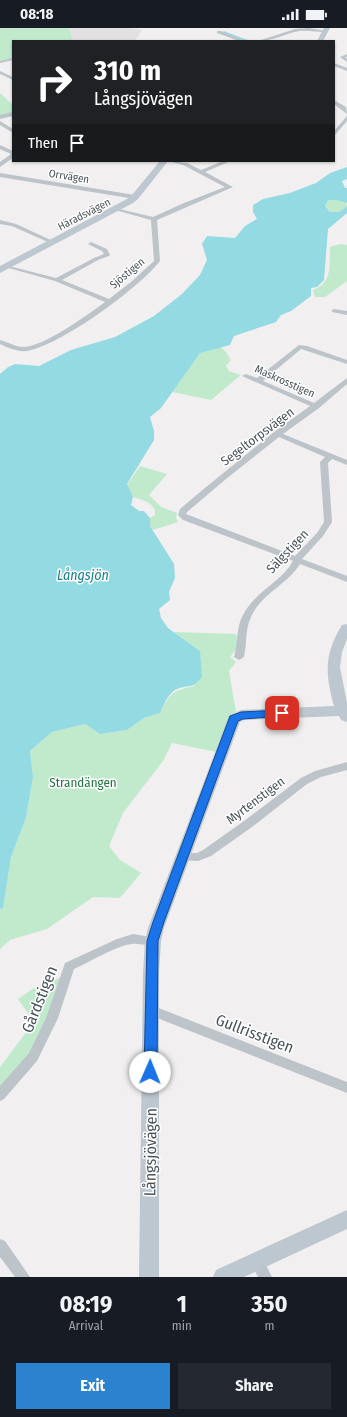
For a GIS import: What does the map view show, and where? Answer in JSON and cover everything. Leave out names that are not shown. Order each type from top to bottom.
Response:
[{"type":"street","points":[[264,40],[305,29],[326,30],[321,40]]},
{"type":"street","points":[[219,32],[240,40]]},
{"type":"street","points":[[347,54],[342,58],[347,60]]},
{"type":"street","points":[[0,62],[12,59]]},
{"type":"street","points":[[335,64],[347,70]]},
{"type":"street","points":[[0,72],[12,78]]},
{"type":"street","points":[[335,103],[344,108],[347,112]]},
{"type":"street","points":[[0,117],[12,114]]},
{"type":"street","points":[[335,133],[347,118]]},
{"type":"street","points":[[0,123],[12,130]]},
{"type":"street","points":[[0,147],[12,153]]},
{"type":"street","points":[[0,165],[12,155]]},
{"type":"street","name":"Häradsvägen","points":[[3,268],[117,209],[136,197],[163,162]]},
{"type":"street","points":[[117,209],[154,219],[186,204],[230,187],[185,164],[176,162]]},
{"type":"street","points":[[200,172],[225,162]]},
{"type":"street","name":"Orrvägen","points":[[0,175],[136,197]]},
{"type":"street","name":"Sjöstigen","points":[[0,342],[18,348],[32,348],[68,330],[110,302],[157,261],[154,219]]},
{"type":"street","points":[[0,222],[14,225],[52,242]]},
{"type":"street","points":[[57,280],[106,255],[105,250],[91,244]]},
{"type":"street","points":[[3,268],[57,280],[110,302]]},
{"type":"street","points":[[334,310],[347,313]]},
{"type":"street","points":[[258,381],[299,347],[305,347],[347,362]]},
{"type":"street","name":"Maskrosstigen","points":[[246,376],[316,406]]},
{"type":"street","name":"Segeltorpsvägen","points":[[298,560],[186,518],[182,515],[183,512],[232,469],[316,406],[347,380]]},
{"type":"street","points":[[277,434],[347,463]]},
{"type":"street","name":"Sälgstigen","points":[[239,657],[242,647],[241,633],[243,623],[254,603],[292,569],[301,554],[324,531],[328,522],[324,462],[331,456]]},
{"type":"street","points":[[298,560],[347,579]]},
{"type":"street","points":[[344,710],[336,684],[334,658],[338,643],[347,628]]},
{"type":"street","name":"Långsjövägen","points":[[148,1277],[152,941],[232,722],[236,716],[344,710]]},
{"type":"street","name":"Myrtenstigen","points":[[182,857],[198,857],[207,853],[304,781],[318,774],[347,766]]},
{"type":"street","name":"Gårdstigen","points":[[0,1096],[33,1057],[52,1018],[69,966],[121,942],[133,939],[152,941]]},
{"type":"street","name":"Gullrisstigen","points":[[151,1010],[347,1088]]},
{"type":"street","points":[[223,1277],[261,1269],[347,1219]]},
{"type":"street","points":[[0,1246],[24,1277]]},
{"type":"shaded area","points":[[69,28],[130,28],[142,30],[136,40],[73,40]]},
{"type":"green space","points":[[0,28],[69,28],[73,40],[12,40],[12,59],[0,62]]},
{"type":"green space","points":[[0,93],[12,104],[12,113],[0,116]]},
{"type":"green space","points":[[328,200],[346,202],[347,206],[339,212],[330,212],[325,206]]},
{"type":"green space","points":[[340,244],[347,245],[347,281],[325,297],[315,297],[313,290],[324,283],[329,273],[330,247]]},
{"type":"green space","points":[[221,347],[231,360],[226,366],[229,371],[241,375],[211,400],[172,392],[200,352]]},
{"type":"green space","points":[[140,466],[167,474],[149,495],[161,507],[177,513],[176,518],[178,522],[153,530],[150,526],[150,518],[155,515],[155,511],[148,503],[133,497],[127,485]]},
{"type":"green space","name":"Strandängen","points":[[174,632],[236,634],[239,646],[230,657],[236,662],[229,671],[236,712],[230,716],[217,752],[172,743],[163,761],[123,813],[109,846],[120,860],[141,873],[120,898],[93,897],[47,929],[10,940],[0,949],[0,909],[3,907],[11,857],[26,818],[33,777],[30,751],[52,732],[85,724],[100,734],[127,730],[144,718],[160,713],[167,701],[176,691],[194,686],[200,651]]},
{"type":"green space","points":[[67,975],[33,1057],[0,1091],[0,1067],[34,1022],[18,999],[34,988]]},
{"type":"water","name":"Långsjön","points":[[347,167],[347,179],[342,181],[345,188],[347,188],[347,203],[336,200],[328,200],[325,206],[330,212],[339,212],[347,206],[347,213],[328,229],[324,280],[317,287],[311,288],[311,296],[291,311],[281,315],[276,322],[234,336],[230,345],[200,353],[161,408],[150,417],[154,431],[154,440],[127,484],[133,497],[131,505],[139,511],[144,511],[150,518],[150,526],[174,564],[175,578],[169,592],[170,600],[159,609],[161,618],[168,628],[200,651],[202,677],[195,684],[177,689],[171,693],[160,713],[144,718],[127,730],[100,734],[85,724],[52,732],[30,751],[33,777],[26,818],[11,857],[3,908],[0,909],[0,374],[8,367],[15,364],[39,366],[71,350],[115,337],[154,316],[182,294],[200,275],[207,260],[202,244],[207,236],[235,238],[245,226],[257,219],[253,212],[253,205],[263,199],[290,193],[316,183],[330,173]]},
{"type":"waterway","points":[[224,32],[245,40]]},
{"type":"route","points":[[150,1072],[152,941],[188,840],[232,722],[236,716],[282,713]]}]
